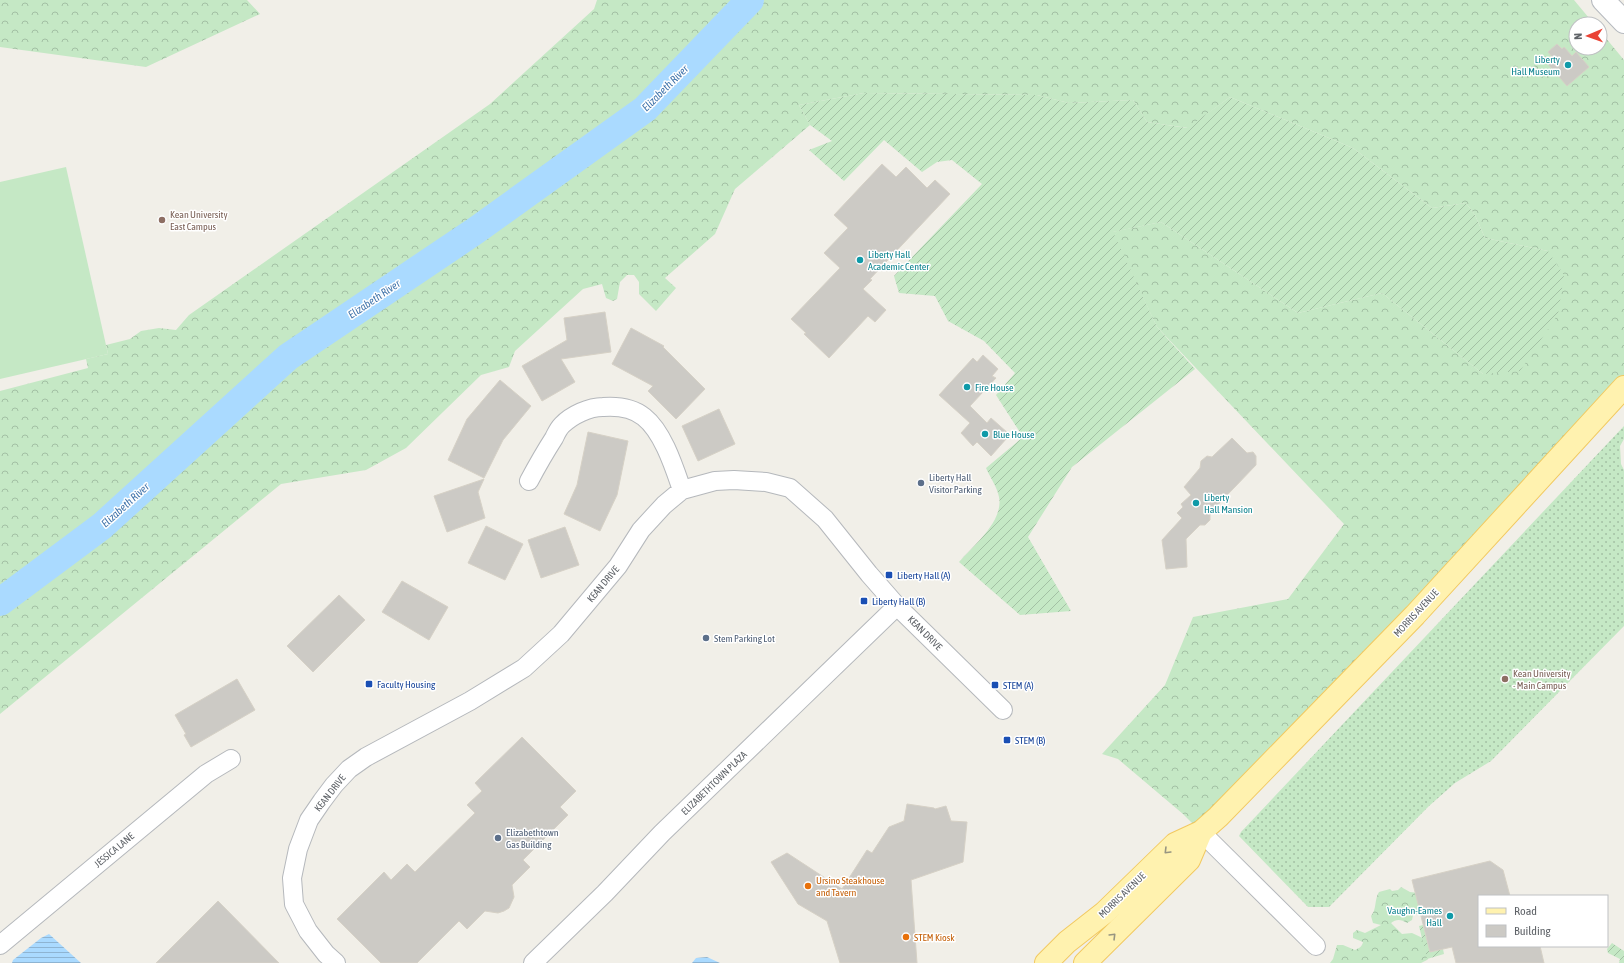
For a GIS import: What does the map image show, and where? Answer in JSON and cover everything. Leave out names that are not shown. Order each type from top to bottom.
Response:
[{"type":"main road","points":[[1603,0],[1624,22]]},
{"type":"main road","name":"MORRIS AVENUE","points":[[1046,963],[1067,942],[1104,913],[1174,844],[1201,832],[1218,817],[1415,615],[1624,387]]},
{"type":"main road","name":"MORRIS AVENUE","points":[[1085,963],[1189,860],[1201,832]]},
{"type":"street","points":[[529,481],[542,456],[562,425],[583,411],[597,407],[609,406],[623,408],[644,417],[656,431],[665,447],[675,469],[682,490]]},
{"type":"street","name":"KEAN DRIVE","points":[[336,963],[326,954],[308,931],[294,904],[292,878],[298,849],[309,820],[322,801],[349,769],[366,756],[470,700],[524,668],[561,634],[618,566],[642,530],[664,505],[682,490],[715,481],[734,480],[766,482],[790,488],[825,519],[869,574],[898,606],[1003,710]]},
{"type":"street","name":"ELIZABETHTOWN PLAZA","points":[[533,963],[605,893],[673,823],[898,606]]},
{"type":"street","name":"JESSICA LANE","points":[[0,945],[206,774],[231,759]]},
{"type":"street","points":[[1201,832],[1316,946]]},
{"type":"green space","points":[[0,0],[247,0],[260,14],[146,67],[0,47]]},
{"type":"green space","points":[[597,0],[1574,0],[1587,16],[1568,16],[1568,56],[1608,56],[1608,41],[1624,60],[1624,387],[1201,832],[1183,814],[1118,759],[1102,754],[1165,685],[1193,617],[1288,599],[1344,524],[1157,327],[1112,232],[1161,222],[1298,313],[1382,293],[1483,374],[1548,251],[1485,238],[1475,215],[1466,203],[1432,208],[1353,148],[1230,97],[1188,128],[1147,122],[1133,100],[1069,103],[1037,95],[864,93],[799,105],[810,125],[735,189],[715,234],[665,278],[676,288],[656,311],[639,294],[639,282],[634,275],[627,275],[620,282],[617,299],[613,301],[606,298],[602,284],[583,289],[515,351],[509,367],[481,375],[406,448],[366,470],[281,484],[0,714],[0,391],[88,368],[86,359],[108,354],[106,345],[130,339],[141,331],[159,328],[176,330],[189,315],[490,104],[594,9]]},
{"type":"green space","points":[[864,93],[1037,95],[1069,103],[1133,100],[1147,122],[1187,128],[1230,97],[1353,148],[1432,208],[1466,203],[1475,215],[1485,238],[1548,251],[1564,275],[1558,314],[1520,371],[1483,374],[1382,293],[1298,313],[1161,222],[1113,232],[1157,327],[1195,369],[1072,467],[1028,537],[1071,611],[1020,615],[959,562],[979,541],[997,515],[999,497],[986,468],[1023,437],[996,395],[1015,373],[984,341],[948,321],[935,296],[899,293],[894,276],[982,184],[952,160],[937,162],[922,172],[884,140],[844,181],[809,150],[832,141],[810,125],[799,105]]},
{"type":"green space","points":[[66,167],[108,354],[0,379],[0,182]]},
{"type":"green space","points":[[1624,426],[1624,439],[1620,446],[1621,464],[1624,470],[1624,626],[1491,761],[1455,783],[1429,806],[1329,907],[1308,907],[1239,836],[1241,832]]},
{"type":"green space","points":[[1401,887],[1410,892],[1418,893],[1421,913],[1413,915],[1412,920],[1407,923],[1399,920],[1391,923],[1402,934],[1412,933],[1427,940],[1430,955],[1427,960],[1421,963],[1330,963],[1333,959],[1337,945],[1343,945],[1355,950],[1361,946],[1363,942],[1353,938],[1353,933],[1357,930],[1365,933],[1381,925],[1373,923],[1371,916],[1379,892],[1390,889],[1392,891],[1398,890]]},
{"type":"green space","points":[[1423,925],[1430,952],[1443,949],[1444,954],[1427,959],[1419,926]]},
{"type":"green space","points":[[1612,943],[1624,951],[1624,963],[1619,963],[1620,959],[1608,953],[1607,949]]},
{"type":"water","points":[[49,934],[81,963],[12,963],[13,960],[41,938]]},
{"type":"water","points":[[707,957],[720,963],[692,963],[696,958]]},
{"type":"building","name":"Liberty Hall Museum","points":[[1557,44],[1562,49],[1564,47],[1568,52],[1568,56],[1579,56],[1589,67],[1567,86],[1547,63],[1553,58],[1548,52]]},
{"type":"building","name":"Liberty Hall Academic Center","points":[[882,164],[896,177],[906,167],[927,188],[935,180],[950,194],[870,279],[872,280],[863,289],[886,310],[875,322],[868,316],[829,358],[791,319],[840,268],[824,253],[848,228],[834,215]]},
{"type":"building","points":[[605,312],[611,352],[561,359],[575,382],[542,401],[522,366],[567,340],[564,318]]},
{"type":"building","points":[[631,328],[664,346],[663,347],[705,389],[676,419],[648,391],[653,386],[612,364]]},
{"type":"building","points":[[983,355],[998,369],[992,376],[996,378],[970,406],[987,423],[991,418],[1009,434],[991,456],[977,442],[973,446],[961,433],[970,423],[939,395],[973,358],[977,362]]},
{"type":"building","points":[[500,380],[531,406],[503,440],[484,478],[448,460],[467,419]]},
{"type":"building","points":[[719,409],[735,444],[698,461],[682,426]]},
{"type":"building","points":[[588,432],[628,441],[617,495],[600,531],[564,514],[577,485]]},
{"type":"building","name":"Liberty Hall Mansion","points":[[1232,438],[1247,453],[1253,452],[1256,456],[1256,465],[1210,513],[1210,520],[1205,525],[1200,525],[1186,539],[1187,567],[1166,569],[1162,540],[1182,518],[1177,513],[1183,507],[1181,504],[1191,495],[1184,487],[1200,468],[1201,461],[1207,456],[1212,457]]},
{"type":"building","points":[[484,479],[478,492],[485,518],[447,532],[434,496]]},
{"type":"building","points":[[486,526],[523,544],[505,580],[468,563]]},
{"type":"building","points":[[565,527],[579,565],[541,578],[528,540]]},
{"type":"building","points":[[402,581],[448,607],[429,640],[382,612]]},
{"type":"building","points":[[339,595],[365,620],[313,672],[287,646]]},
{"type":"building","points":[[237,679],[255,710],[191,747],[184,735],[186,734],[175,715]]},
{"type":"building","name":"Elizabethtown Gas Building","points":[[522,737],[576,791],[560,807],[568,815],[523,860],[530,867],[512,885],[514,897],[509,908],[498,913],[485,911],[467,929],[459,921],[417,963],[381,963],[337,919],[384,872],[391,880],[407,864],[415,872],[475,813],[467,805],[482,791],[475,783]]},
{"type":"building","points":[[907,804],[935,809],[946,806],[951,821],[967,822],[963,862],[911,880],[917,963],[840,963],[827,921],[798,904],[771,862],[787,853],[842,889],[867,850],[872,853],[889,827],[904,821]]},
{"type":"building","name":"Vaughn-Eames Hall","points":[[1490,861],[1503,870],[1510,895],[1478,895],[1478,947],[1540,947],[1544,963],[1456,963],[1452,947],[1430,952],[1412,880]]},
{"type":"building","points":[[218,901],[279,963],[156,963]]},
{"type":"waterway","name":"Elizabeth River","points":[[0,602],[102,526],[288,357],[475,231],[645,109],[750,0]]},
{"type":"place","name":"Liberty Hall Museum","points":[[1568,65]]},
{"type":"place","name":"Kean University East Campus","points":[[162,220]]},
{"type":"place","name":"Liberty Hall Academic Center","points":[[860,260]]},
{"type":"place","name":"Fire House","points":[[967,387]]},
{"type":"place","name":"Blue House","points":[[985,434]]},
{"type":"place","name":"Liberty Hall Visitor Parking","points":[[921,483]]},
{"type":"place","name":"Liberty Hall Mansion","points":[[1196,503]]},
{"type":"place","name":"Liberty Hall (A)","points":[[889,575]]},
{"type":"place","name":"Liberty Hall (B)","points":[[864,601]]},
{"type":"place","name":"Stem Parking Lot","points":[[706,638]]},
{"type":"place","name":"Kean University - Main Campus","points":[[1505,679]]},
{"type":"place","name":"Faculty Housing","points":[[369,684]]},
{"type":"place","name":"STEM (A)","points":[[995,685]]},
{"type":"place","name":"STEM (B)","points":[[1007,740]]},
{"type":"place","name":"Elizabethtown Gas Building","points":[[498,838]]},
{"type":"place","name":"Ursino Steakhouse and Tavern","points":[[808,886]]},
{"type":"place","name":"Vaughn-Eames Hall","points":[[1450,916]]},
{"type":"place","name":"STEM Kiosk","points":[[906,937]]}]
